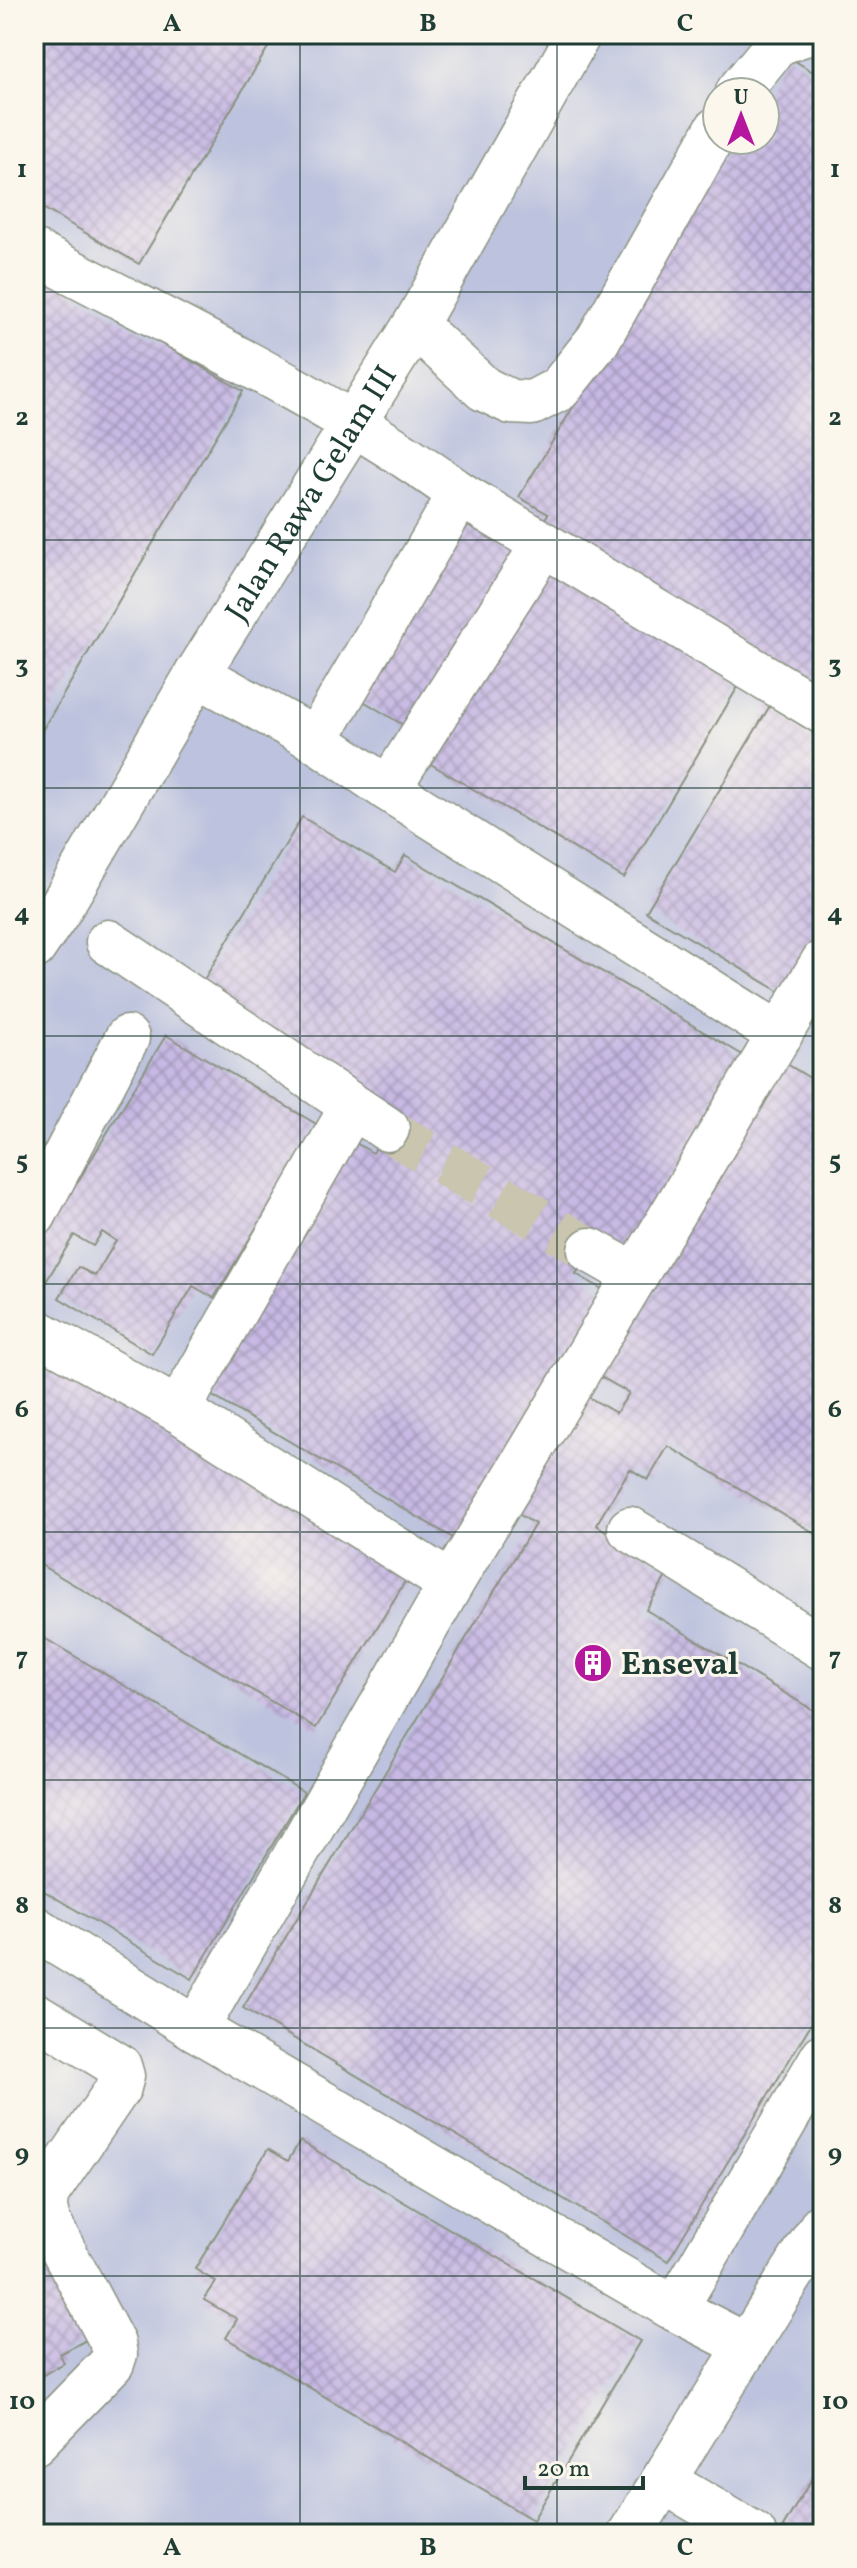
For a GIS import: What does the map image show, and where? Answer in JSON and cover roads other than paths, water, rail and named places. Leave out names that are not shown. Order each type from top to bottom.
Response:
[{"type":"street","name":"Jalan Rawa Gelam III","points":[[34,947],[47,901],[197,674],[415,325],[579,34]]},
{"type":"street","points":[[751,76],[778,43],[804,34]]},
{"type":"street","points":[[415,325],[484,389],[511,402],[532,403],[559,389],[598,340],[702,156]]},
{"type":"street","points":[[34,252],[353,424],[543,545],[823,712]]},
{"type":"street","points":[[316,740],[460,494]]},
{"type":"street","points":[[388,789],[543,545]]},
{"type":"street","points":[[197,674],[316,740],[388,789],[780,1035]]},
{"type":"street","points":[[108,942],[370,1118],[178,1410]]},
{"type":"street","points":[[196,2029],[451,1584],[823,962]]},
{"type":"street","points":[[34,1215],[127,1038]]},
{"type":"street","points":[[590,1250],[636,1276]]},
{"type":"street","points":[[34,1330],[178,1410],[451,1584]]},
{"type":"street","points":[[630,1529],[823,1648]]},
{"type":"street","points":[[34,1928],[196,2029],[675,2309],[747,2346]]},
{"type":"street","points":[[34,2014],[119,2066],[122,2076],[119,2087],[46,2194],[45,2208],[48,2221],[113,2344],[115,2354],[112,2363],[34,2443]]},
{"type":"street","points":[[675,2309],[823,2056]]},
{"type":"street","points":[[630,2534],[822,2229]]},
{"type":"street","points":[[665,2478],[732,2528]]},
{"type":"tunnel","points":[[387,1129],[590,1250]]},
{"type":"place","name":"Enseval","points":[[593,1663]]}]
